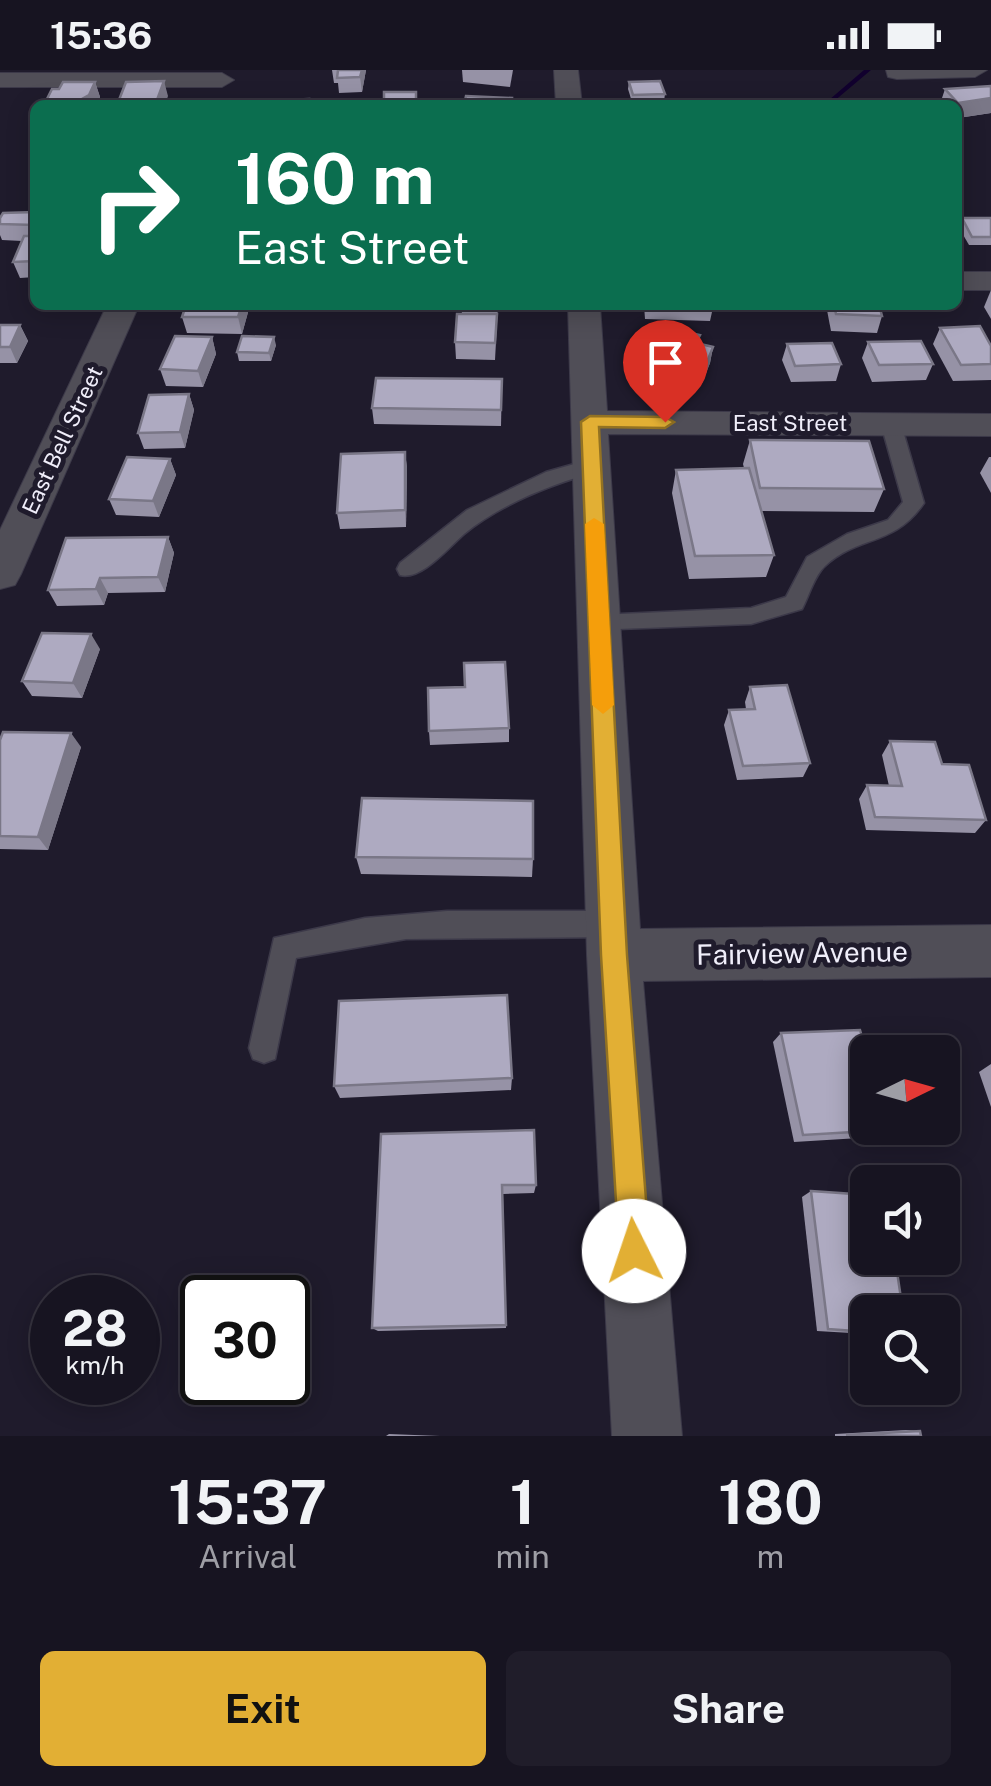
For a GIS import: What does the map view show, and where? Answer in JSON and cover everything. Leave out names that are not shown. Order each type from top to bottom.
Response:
[{"type":"street","points":[[566,70],[569,100]]},
{"type":"street","points":[[897,72],[975,70]]},
{"type":"street","points":[[0,80],[224,75],[212,100]]},
{"type":"street","points":[[962,281],[991,281]]},
{"type":"street","name":"East Bell Street","points":[[0,574],[121,310]]},
{"type":"street","points":[[584,310],[613,940],[647,1436]]},
{"type":"street","name":"East Street","points":[[591,444],[891,424],[991,425]]},
{"type":"street","name":"Fairview Avenue","points":[[613,940],[991,952]]},
{"type":"lane","points":[[599,624],[750,616],[794,603],[815,562],[854,539],[896,526],[914,503],[891,424]]},
{"type":"lane","points":[[408,569],[474,515],[553,477],[591,444]]},
{"type":"lane","points":[[264,1048],[284,948],[336,932],[465,924],[613,940]]},
{"type":"building","points":[[338,70],[362,70],[360,77],[337,78]]},
{"type":"building","points":[[164,81],[157,100],[119,100],[126,82]]},
{"type":"building","points":[[660,81],[665,94],[633,95],[629,82]]},
{"type":"building","points":[[63,82],[95,82],[89,95],[80,100],[46,100],[52,89],[59,89]]},
{"type":"building","points":[[991,86],[991,98],[962,102],[945,89]]},
{"type":"building","points":[[384,92],[416,92],[416,100],[384,100]]},
{"type":"building","points":[[466,96],[512,98],[512,100],[465,100]]},
{"type":"building","points":[[30,212],[30,225],[0,224],[3,213]]},
{"type":"building","points":[[962,218],[991,218],[991,237],[972,237]]},
{"type":"building","points":[[24,236],[30,236],[30,261],[13,262]]},
{"type":"building","points":[[184,310],[240,310],[238,317],[182,317]]},
{"type":"building","points":[[835,310],[880,310],[882,316],[836,314]]},
{"type":"building","points":[[457,314],[497,314],[495,343],[455,342]]},
{"type":"building","points":[[0,325],[20,325],[10,347],[0,347]]},
{"type":"building","points":[[980,326],[991,346],[991,364],[961,365],[940,328]]},
{"type":"building","points":[[673,329],[700,335],[696,343],[713,347],[705,367],[660,358]]},
{"type":"building","points":[[175,336],[212,337],[198,371],[160,369]]},
{"type":"building","points":[[242,336],[274,337],[269,353],[237,352]]},
{"type":"building","points":[[921,341],[933,364],[879,365],[868,342]]},
{"type":"building","points":[[832,343],[841,364],[795,366],[787,344]]},
{"type":"building","points":[[376,378],[502,379],[501,410],[372,408]]},
{"type":"building","points":[[189,394],[180,432],[138,433],[149,395]]},
{"type":"building","points":[[750,440],[869,441],[884,489],[760,488]]},
{"type":"building","points":[[405,452],[405,510],[337,513],[341,454]]},
{"type":"building","points":[[127,457],[170,459],[153,501],[109,499]]},
{"type":"building","points":[[749,468],[774,555],[695,556],[676,470]]},
{"type":"building","points":[[168,537],[158,577],[100,578],[96,589],[48,590],[66,538]]},
{"type":"building","points":[[42,633],[91,634],[73,683],[22,681]]},
{"type":"building","points":[[505,662],[509,728],[429,731],[428,688],[465,687],[464,663]]},
{"type":"building","points":[[787,685],[810,763],[743,766],[729,710],[755,709],[750,687]]},
{"type":"building","points":[[3,732],[71,733],[38,837],[0,836]]},
{"type":"building","points":[[890,741],[935,742],[942,764],[969,765],[986,820],[875,817],[867,785],[902,786]]},
{"type":"building","points":[[362,798],[533,801],[533,859],[356,857]]},
{"type":"building","points":[[507,995],[512,1078],[334,1086],[339,1001]]},
{"type":"building","points":[[860,1030],[861,1035],[850,1035],[850,1132],[803,1135],[781,1033]]},
{"type":"building","points":[[534,1130],[536,1185],[502,1185],[506,1325],[372,1328],[381,1134]]},
{"type":"building","points":[[811,1191],[850,1194],[850,1275],[898,1275],[900,1295],[850,1295],[850,1331],[828,1329]]},
{"type":"building","points":[[920,1431],[921,1436],[846,1435]]},
{"type":"waterway","points":[[832,100],[868,70]]},
{"type":"slow traffic","points":[[594,524],[603,705]]},
{"type":"route","points":[[634,1251],[614,955],[590,422],[665,422]]}]
